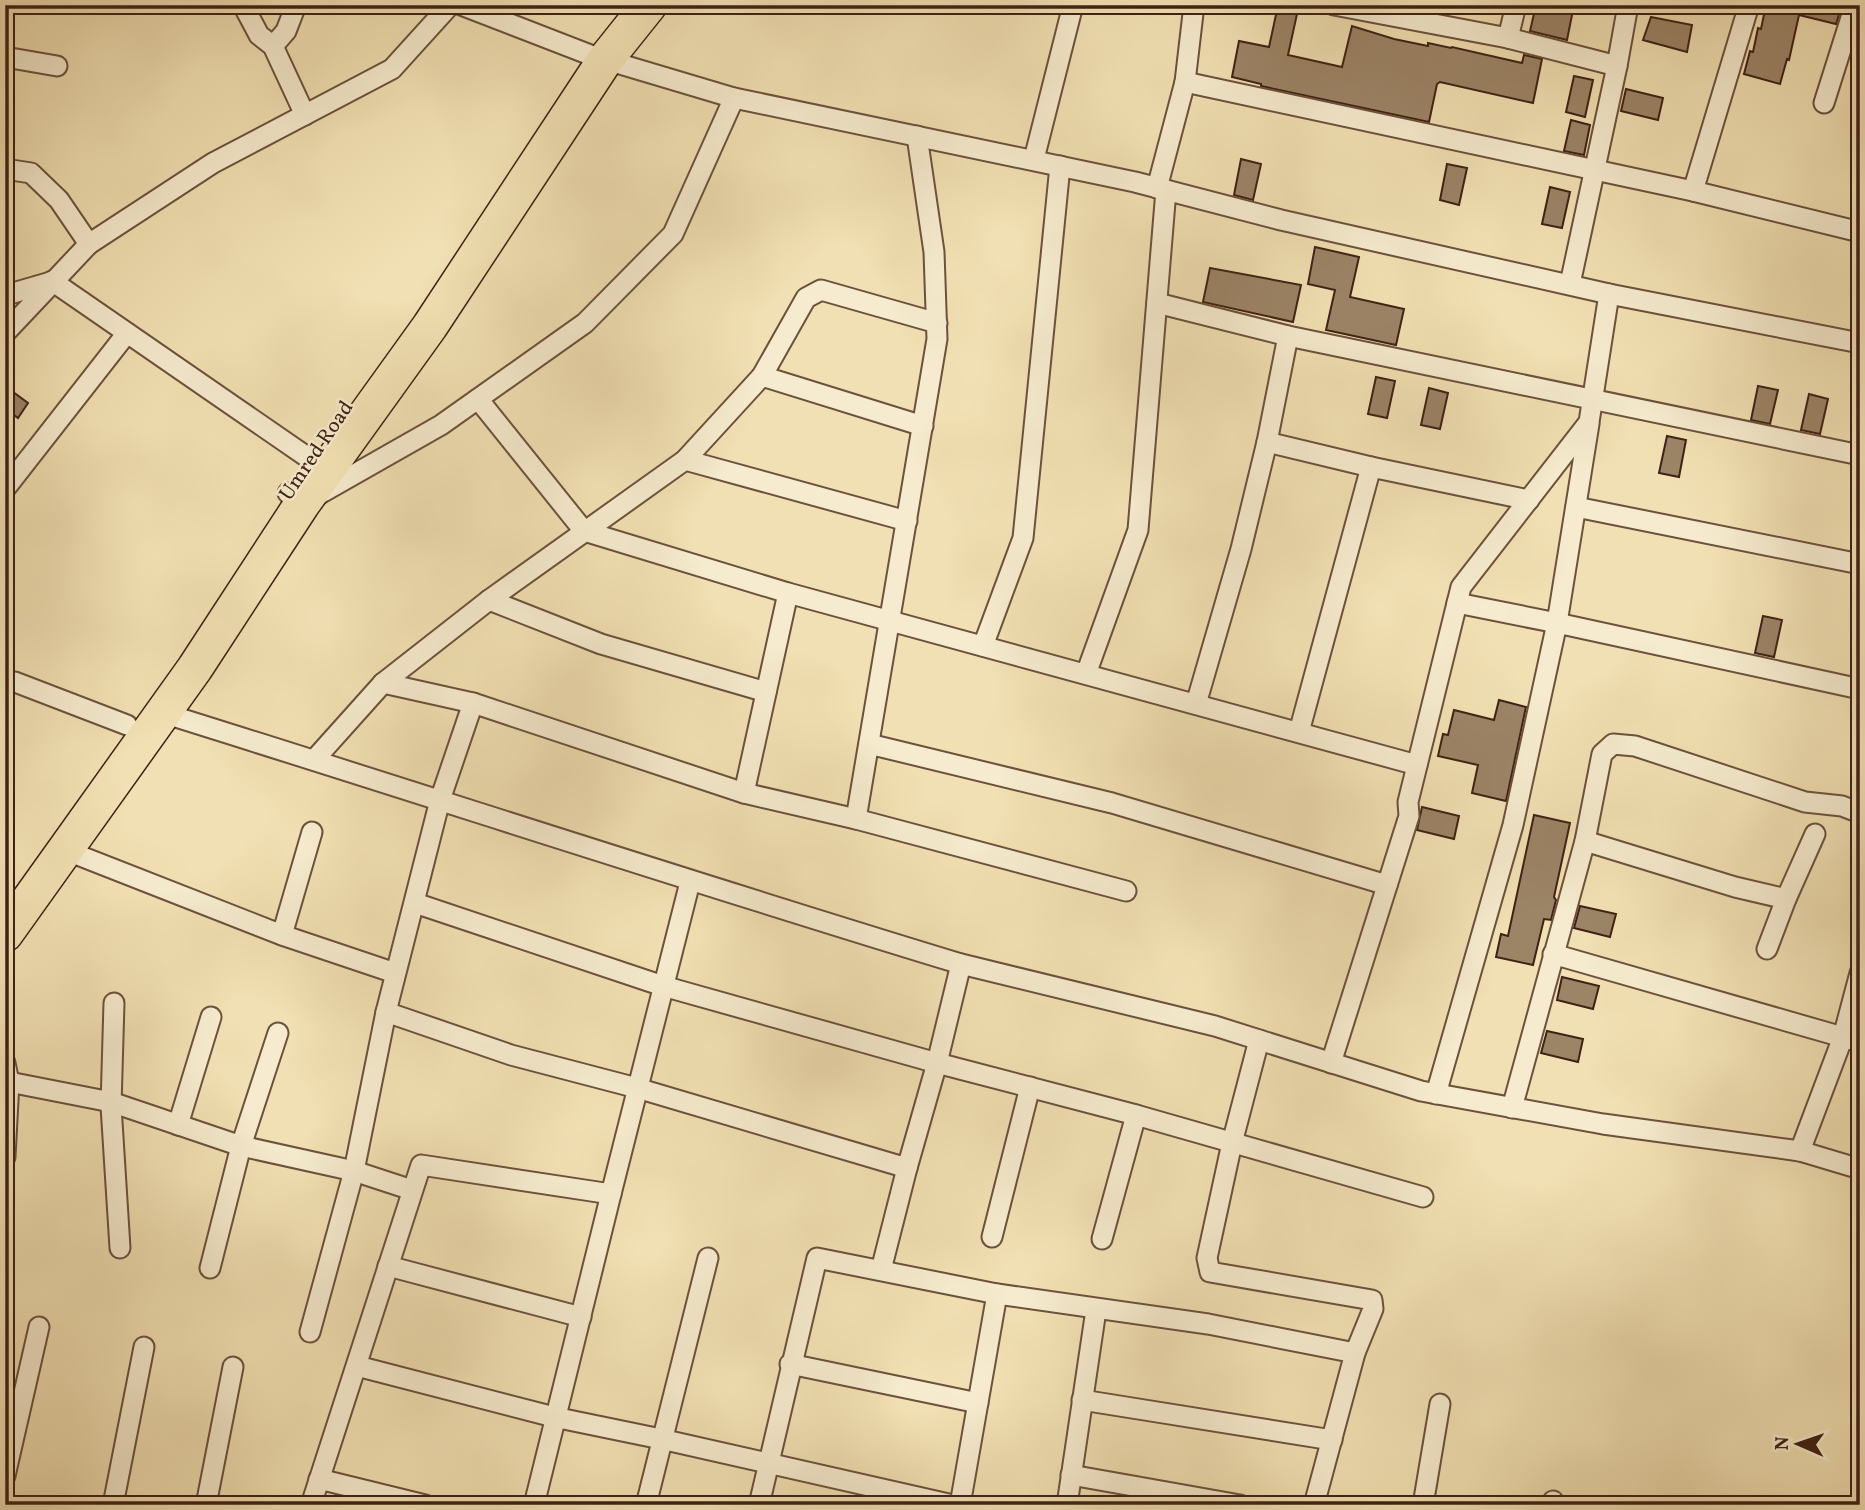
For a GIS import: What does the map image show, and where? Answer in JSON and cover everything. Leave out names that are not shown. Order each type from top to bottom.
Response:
[{"type":"highway","points":[[5,934],[195,668],[317,466],[430,326],[599,58],[626,5]]},
{"type":"highway","points":[[599,58],[649,5]]},
{"type":"highway","name":"Umred Road","points":[[5,897],[127,725],[295,499]]},
{"type":"street","points":[[243,5],[259,35],[273,46],[305,115]]},
{"type":"street","points":[[273,46],[286,31],[296,5]]},
{"type":"street","points":[[5,333],[89,244],[214,163],[392,69],[450,5]]},
{"type":"street","points":[[461,5],[599,58],[734,99],[1034,159],[1280,220],[1609,294],[1860,343]]},
{"type":"street","points":[[1034,159],[1073,5]]},
{"type":"street","points":[[1086,674],[1138,530],[1157,303],[1162,189],[1185,82],[1194,5]]},
{"type":"street","points":[[1334,5],[1408,13],[1617,66]]},
{"type":"street","points":[[1508,38],[1517,5]]},
{"type":"street","points":[[1570,284],[1628,5]]},
{"type":"street","points":[[1693,191],[1749,5]]},
{"type":"street","points":[[1824,103],[1855,5]]},
{"type":"street","points":[[5,57],[57,66]]},
{"type":"street","points":[[1185,82],[1334,116],[1595,169],[1860,232]]},
{"type":"street","points":[[295,499],[441,425],[585,323],[673,234],[734,99]]},
{"type":"street","points":[[856,819],[937,339],[934,252],[917,136]]},
{"type":"street","points":[[983,646],[1023,538],[1059,166]]},
{"type":"street","points":[[5,169],[31,173],[59,200],[89,244]]},
{"type":"street","points":[[52,281],[317,466]]},
{"type":"street","points":[[5,292],[13,293],[52,281]]},
{"type":"street","points":[[314,760],[383,683],[489,600],[685,460],[762,376],[806,299],[821,290],[937,323]]},
{"type":"street","points":[[1436,1094],[1513,825],[1557,623],[1609,294]]},
{"type":"street","points":[[1157,303],[1288,336],[1860,455]]},
{"type":"street","points":[[5,489],[127,333]]},
{"type":"street","points":[[1196,704],[1241,550],[1268,442],[1288,336]]},
{"type":"street","points":[[762,376],[923,426]]},
{"type":"street","points":[[478,399],[584,531],[788,593],[1417,765]]},
{"type":"street","points":[[1331,1063],[1409,817],[1408,802],[1461,587],[1590,422]]},
{"type":"street","points":[[1268,442],[1529,500]]},
{"type":"street","points":[[685,460],[907,521]]},
{"type":"street","points":[[1299,733],[1371,467]]},
{"type":"street","points":[[1576,508],[1860,564]]},
{"type":"street","points":[[744,793],[788,593]]},
{"type":"street","points":[[489,600],[601,645],[766,692]]},
{"type":"street","points":[[1457,603],[1860,689]]},
{"type":"street","points":[[5,682],[16,682],[127,725]]},
{"type":"street","points":[[383,683],[473,703],[744,793],[856,819],[1126,891]]},
{"type":"street","points":[[310,1332],[354,1171],[395,973],[440,800],[473,703]]},
{"type":"street","points":[[163,713],[690,882],[961,964],[1215,1026],[1436,1094],[1603,1124],[1800,1151],[1860,1169]]},
{"type":"street","points":[[869,744],[1112,803],[1387,885]]},
{"type":"street","points":[[1512,1108],[1585,841],[1602,754],[1613,744],[1635,746],[1805,802],[1842,806],[1860,813]]},
{"type":"street","points":[[282,935],[312,832]]},
{"type":"street","points":[[1767,949],[1815,834]]},
{"type":"street","points":[[1585,841],[1735,887],[1786,899]]},
{"type":"street","points":[[65,850],[282,935],[395,973]]},
{"type":"street","points":[[534,1505],[690,882]]},
{"type":"street","points":[[415,903],[663,986],[937,1063],[1136,1115],[1423,1197]]},
{"type":"street","points":[[1553,954],[1851,1040]]},
{"type":"street","points":[[881,1270],[961,964]]},
{"type":"street","points":[[1800,1151],[1851,1040],[1859,980]]},
{"type":"street","points":[[114,1003],[111,1102],[120,1248]]},
{"type":"street","points":[[386,1012],[511,1055],[637,1088],[907,1167]]},
{"type":"street","points":[[178,1125],[211,1017]]},
{"type":"street","points":[[210,1268],[241,1146],[278,1033]]},
{"type":"street","points":[[1259,1040],[1206,1258],[1210,1272],[1372,1300],[1373,1309],[1355,1353],[1314,1505]]},
{"type":"street","points":[[5,1157],[7,1072],[111,1102],[241,1146],[354,1171],[412,1190]]},
{"type":"street","points":[[992,1237],[1030,1087]]},
{"type":"street","points":[[1102,1238],[1136,1115]]},
{"type":"street","points":[[311,1505],[421,1165],[611,1194]]},
{"type":"street","points":[[646,1505],[708,1258]]},
{"type":"street","points":[[759,1505],[817,1258],[997,1294],[1208,1324],[1355,1353]]},
{"type":"street","points":[[388,1266],[581,1317]]},
{"type":"street","points":[[960,1505],[997,1294]]},
{"type":"street","points":[[1067,1505],[1096,1310]]},
{"type":"street","points":[[5,1476],[39,1327]]},
{"type":"street","points":[[113,1505],[144,1347]]},
{"type":"street","points":[[790,1364],[978,1403]]},
{"type":"street","points":[[356,1366],[554,1417],[953,1505]]},
{"type":"street","points":[[206,1505],[233,1367]]},
{"type":"street","points":[[1082,1400],[1332,1440]]},
{"type":"street","points":[[1423,1505],[1440,1404]]},
{"type":"street","points":[[1071,1475],[1240,1505]]},
{"type":"street","points":[[319,1479],[425,1505]]},
{"type":"building","points":[[1536,5],[1574,5],[1567,40],[1530,31]]},
{"type":"building","points":[[1766,5],[1842,5],[1836,24],[1799,15],[1789,60],[1787,59],[1780,84],[1744,74],[1750,51],[1753,52],[1758,28],[1761,29]]},
{"type":"building","points":[[1277,10],[1297,14],[1288,55],[1342,67],[1352,26],[1394,39],[1428,46],[1428,43],[1452,47],[1522,63],[1524,55],[1542,59],[1533,103],[1440,82],[1437,84],[1429,122],[1261,86],[1232,77],[1239,41],[1269,47]]},
{"type":"building","points":[[1651,17],[1692,25],[1687,52],[1643,40]]},
{"type":"building","points":[[1574,76],[1593,80],[1585,117],[1566,112]]},
{"type":"building","points":[[1626,89],[1663,98],[1658,120],[1621,111]]},
{"type":"building","points":[[1571,120],[1590,125],[1584,155],[1564,151]]},
{"type":"building","points":[[1241,159],[1261,164],[1253,200],[1234,195]]},
{"type":"building","points":[[1447,164],[1467,168],[1459,205],[1440,200]]},
{"type":"building","points":[[1550,187],[1570,192],[1562,228],[1542,224]]},
{"type":"building","points":[[1315,247],[1359,257],[1350,297],[1404,309],[1396,345],[1326,330],[1335,290],[1308,284]]},
{"type":"building","points":[[1210,268],[1301,285],[1293,322],[1203,302]]},
{"type":"building","points":[[1376,377],[1395,381],[1387,418],[1368,414]]},
{"type":"building","points":[[5,386],[28,403],[18,418],[5,408]]},
{"type":"building","points":[[1758,386],[1778,390],[1770,424],[1751,420]]},
{"type":"building","points":[[1429,388],[1448,393],[1440,429],[1421,425]]},
{"type":"building","points":[[1809,394],[1828,399],[1820,434],[1801,430]]},
{"type":"building","points":[[1667,436],[1686,440],[1679,477],[1659,473]]},
{"type":"building","points":[[1763,616],[1782,620],[1774,657],[1755,653]]},
{"type":"building","points":[[1499,700],[1526,707],[1506,801],[1472,793],[1478,765],[1438,756],[1443,734],[1448,735],[1454,710],[1494,720]]},
{"type":"building","points":[[1422,807],[1459,816],[1454,839],[1417,830]]},
{"type":"building","points":[[1534,815],[1570,823],[1551,920],[1544,919],[1533,965],[1496,957],[1501,934],[1508,936]]},
{"type":"building","points":[[1580,906],[1616,914],[1610,937],[1574,928]]},
{"type":"building","points":[[1562,977],[1599,986],[1593,1009],[1557,1000]]},
{"type":"building","points":[[1547,1031],[1583,1039],[1578,1062],[1541,1053]]}]
